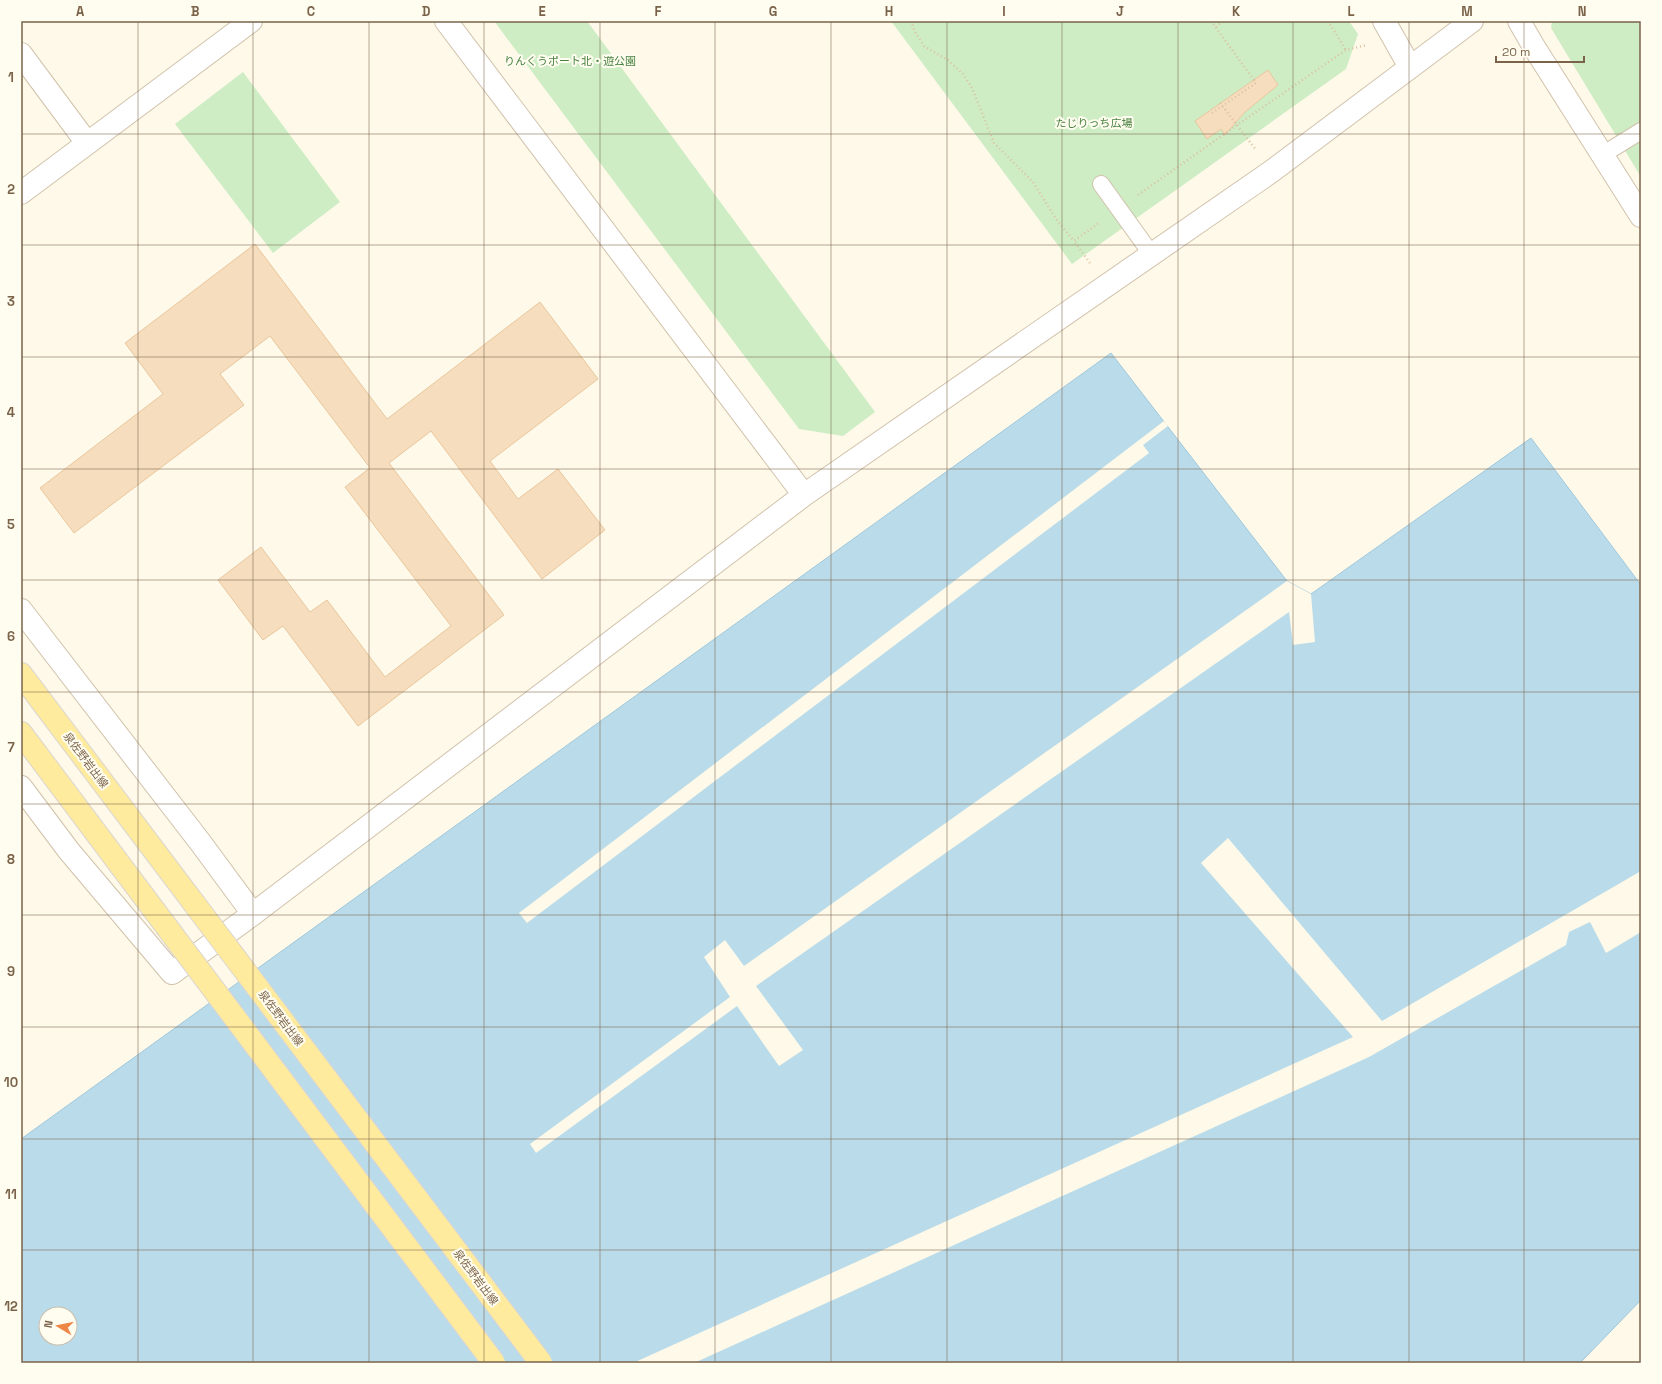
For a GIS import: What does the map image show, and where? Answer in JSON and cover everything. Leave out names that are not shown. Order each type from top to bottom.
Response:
[{"type":"main road","name":"泉佐野岩出線","points":[[21,674],[541,1363]]},
{"type":"main road","points":[[21,734],[494,1363]]},
{"type":"street","points":[[21,193],[251,21]]},
{"type":"street","points":[[446,21],[804,495]]},
{"type":"street","points":[[1384,21],[1410,67]]},
{"type":"street","points":[[21,787],[70,851],[172,973],[253,914],[804,495],[1272,171],[1472,21]]},
{"type":"street","points":[[1520,21],[1534,47],[1641,216]]},
{"type":"street","points":[[21,54],[87,143]]},
{"type":"street","points":[[21,610],[200,842],[253,914]]},
{"type":"lane","points":[[1602,155],[1641,131]]},
{"type":"lane","points":[[1101,184],[1152,255]]},
{"type":"path","points":[[911,21],[915,32],[924,46],[948,60],[963,74],[972,88],[994,143],[1033,182],[1056,219],[1090,263]]},
{"type":"path","points":[[1212,21],[1256,83],[1212,113]]},
{"type":"path","points":[[1216,27],[1223,21]]},
{"type":"path","points":[[1328,21],[1346,50]]},
{"type":"path","points":[[1074,241],[1237,125],[1346,50],[1369,44]]},
{"type":"path","points":[[1220,103],[1272,171]]},
{"type":"green space","name":"りんくうポート北・遊公園","points":[[494,21],[587,21],[875,412],[843,436],[799,429]]},
{"type":"green space","name":"たじりっち広場","points":[[891,21],[1349,21],[1358,34],[1346,69],[1072,264]]},
{"type":"green space","points":[[1552,21],[1641,21],[1641,177],[1551,28]]},
{"type":"green space","points":[[243,72],[340,202],[273,253],[175,124]]},
{"type":"water","points":[[1111,353],[1287,581],[1311,594],[1531,438],[1641,585],[1641,1300],[1580,1363],[21,1363],[21,1139]]},
{"type":"pier","points":[[1164,421],[1168,426],[1143,445],[1149,453],[527,923],[519,913]]},
{"type":"pier","points":[[1287,581],[1311,594],[1315,642],[1293,645],[1289,612],[756,986],[803,1050],[779,1066],[737,1006],[536,1153],[530,1144],[730,997],[704,957],[725,940],[744,966]]},
{"type":"pier","points":[[1228,838],[1382,1021],[1641,871],[1641,932],[1606,953],[1590,922],[1569,932],[1566,945],[1369,1057],[694,1363],[633,1363],[1353,1037],[1201,863]]},
{"type":"building","points":[[1268,70],[1278,85],[1245,112],[1225,135],[1221,129],[1207,139],[1195,121]]},
{"type":"building","points":[[255,244],[387,419],[540,302],[598,379],[490,461],[518,499],[558,469],[605,530],[542,579],[431,431],[389,463],[504,615],[358,726],[283,626],[263,640],[218,580],[261,547],[310,612],[327,600],[385,677],[451,626],[345,487],[370,468],[270,336],[220,374],[244,405],[74,533],[40,488],[163,394],[125,343]]}]
